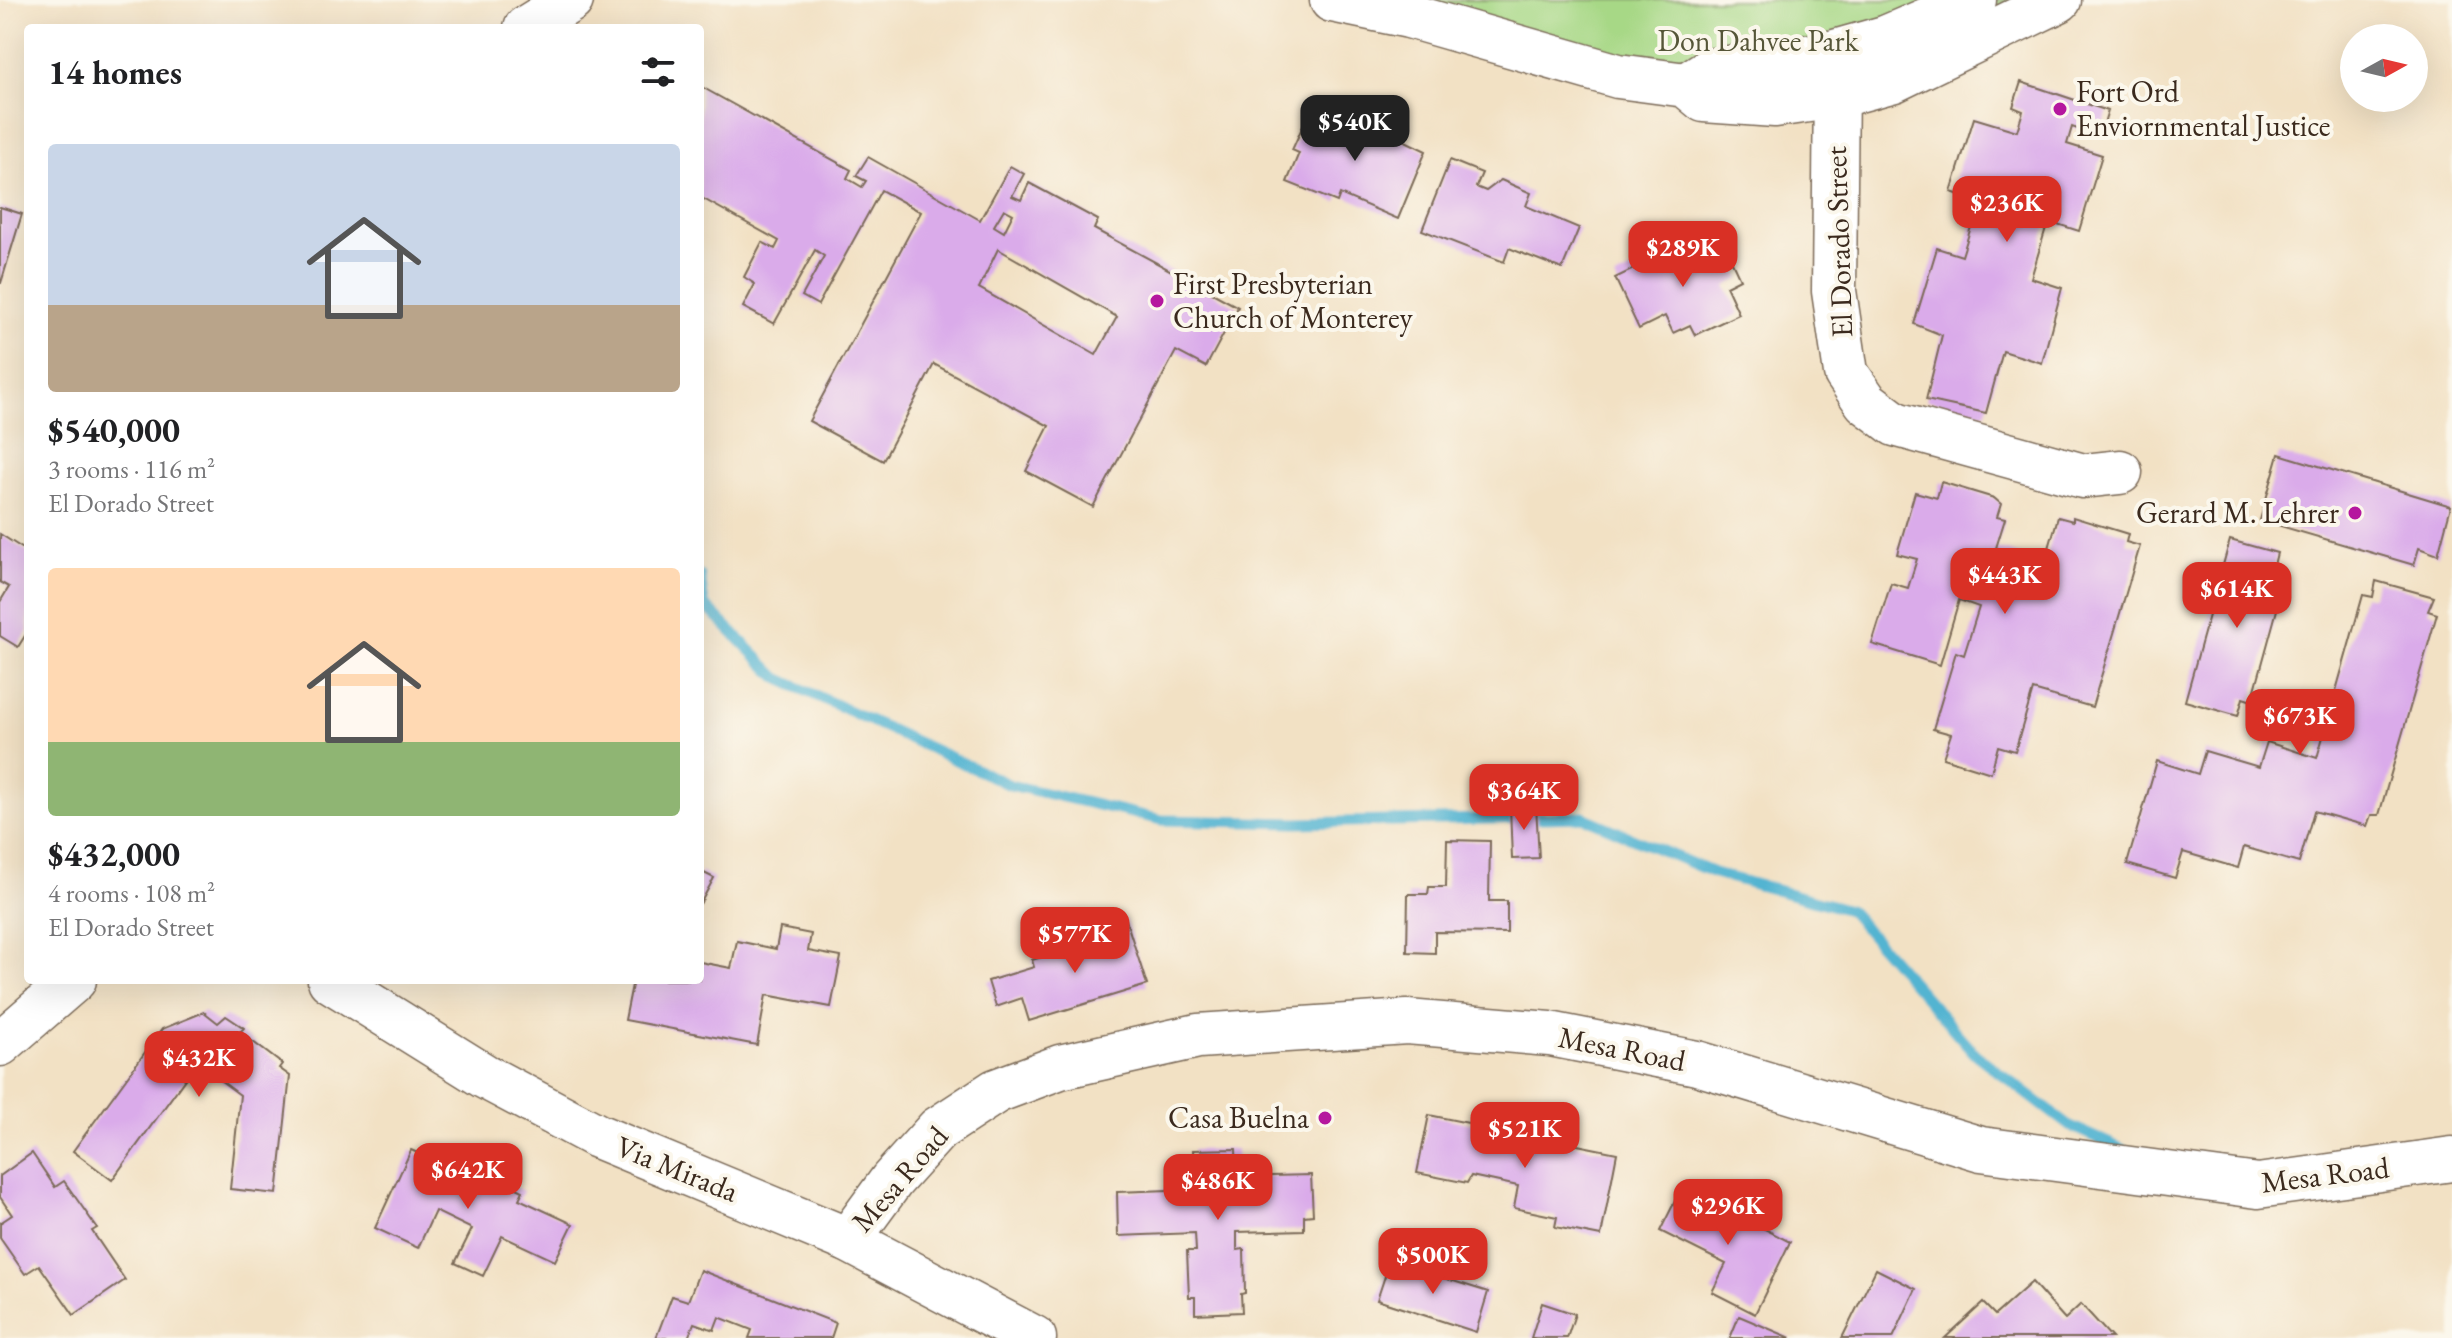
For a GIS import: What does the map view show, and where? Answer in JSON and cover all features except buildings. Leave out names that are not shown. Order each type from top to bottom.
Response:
[{"type":"street","points":[[532,18],[571,0]]},
{"type":"street","points":[[1332,0],[1409,16],[1618,76],[1686,85],[1704,100],[1732,105],[1775,105],[1836,96],[1907,74],[2059,0]]},
{"type":"street","points":[[1686,85],[1708,71],[1828,54],[1885,38],[1956,8]]},
{"type":"street","points":[[1836,96],[1836,81],[1842,71],[1919,44],[1956,8]]},
{"type":"street","name":"El Dorado Street","points":[[1836,96],[1834,291],[1846,373],[1866,402],[1895,424],[2083,476],[2120,472]]},
{"type":"street","points":[[0,1044],[69,984]]},
{"type":"street","name":"Via Mirada","points":[[336,984],[484,1076],[597,1136],[848,1240],[1034,1338]]},
{"type":"street","name":"Mesa Road","points":[[848,1240],[892,1180],[938,1129],[996,1091],[1060,1067],[1198,1036],[1407,1022],[1550,1034],[1697,1063],[1981,1149],[2242,1184],[2258,1186],[2452,1159]]},
{"type":"green space","name":"Don Dahvee Park","points":[[1332,0],[2021,0],[1718,85]]},
{"type":"waterway","points":[[704,604],[778,678],[1010,785],[1162,820],[1296,823],[1583,817],[1714,873],[1849,910],[1975,1054],[2068,1125],[2122,1149]]},
{"type":"place","name":"Fort Ord Enviornmental Justice","points":[[2060,109]]},
{"type":"place","name":"First Presbyterian Church of Monterey","points":[[1157,301]]},
{"type":"place","name":"Gerard M. Lehrer","points":[[2355,513]]},
{"type":"place","name":"Casa Buelna","points":[[1325,1118]]}]
